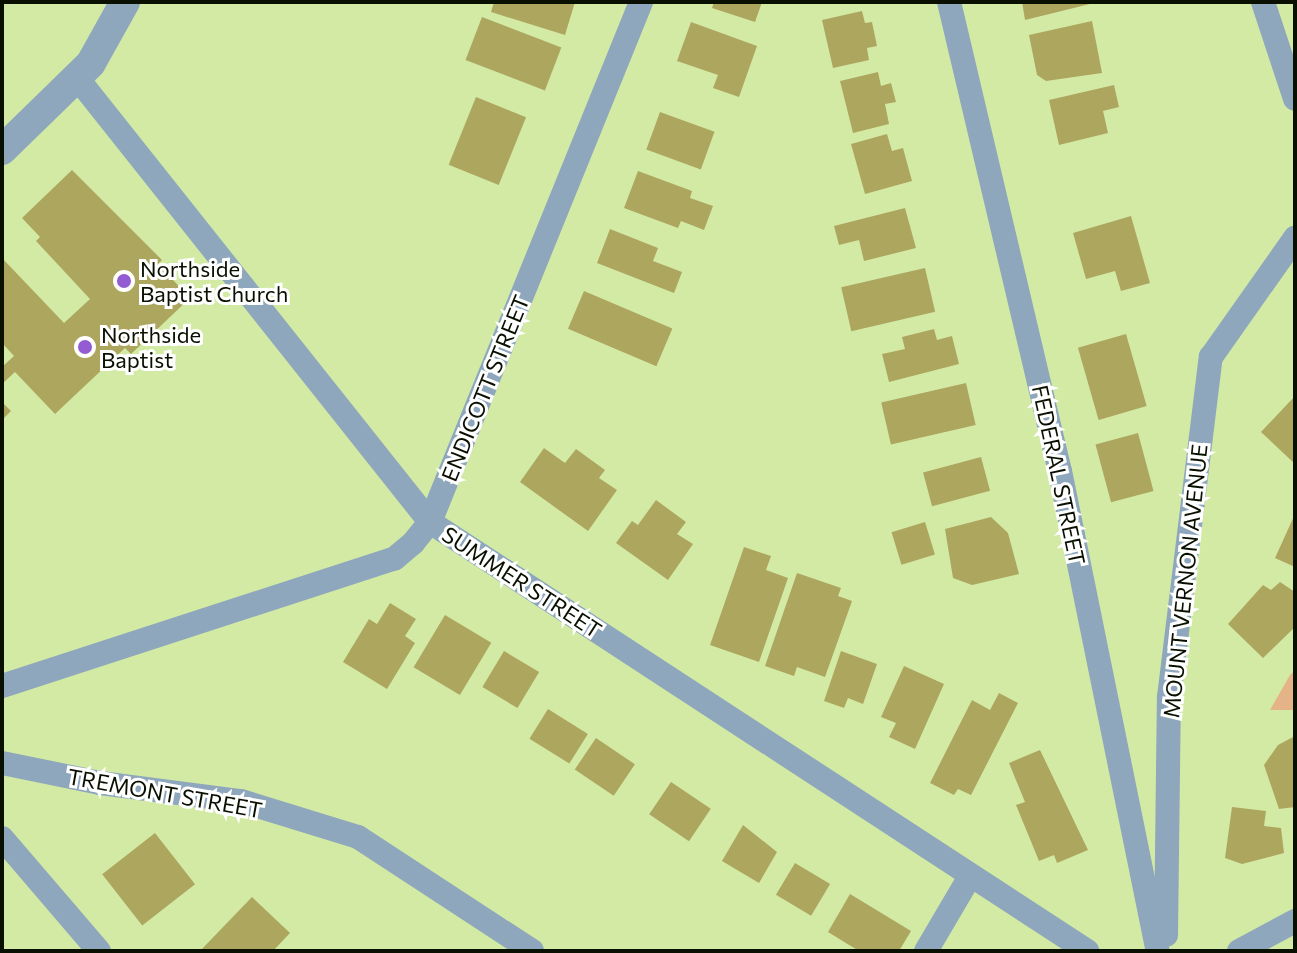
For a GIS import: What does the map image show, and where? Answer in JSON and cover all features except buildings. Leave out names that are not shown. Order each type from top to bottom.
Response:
[{"type":"street","points":[[2,150],[78,79],[125,2]]},
{"type":"street","name":"ENDICOTT STREET","points":[[2,686],[394,559],[430,522],[641,2]]},
{"type":"street","name":"FEDERAL STREET","points":[[949,2],[1060,471],[1158,951]]},
{"type":"street","points":[[1263,2],[1295,99]]},
{"type":"street","name":"SUMMER STREET","points":[[78,79],[430,522],[969,878],[1087,951]]},
{"type":"street","name":"MOUNT VERNON AVENUE","points":[[1165,951],[1169,697],[1211,357],[1295,238]]},
{"type":"street","name":"TREMONT STREET","points":[[2,763],[100,783],[241,801],[358,837],[532,951]]},
{"type":"street","points":[[2,838],[99,951]]},
{"type":"street","points":[[926,951],[969,878]]},
{"type":"street","points":[[1239,951],[1295,921]]},
{"type":"shaded area","points":[[1295,670],[1295,710],[1270,710],[1290,675]]},
{"type":"place","name":"Northside Baptist Church","points":[[124,281]]},
{"type":"place","name":"Northside Baptist","points":[[85,347]]}]
